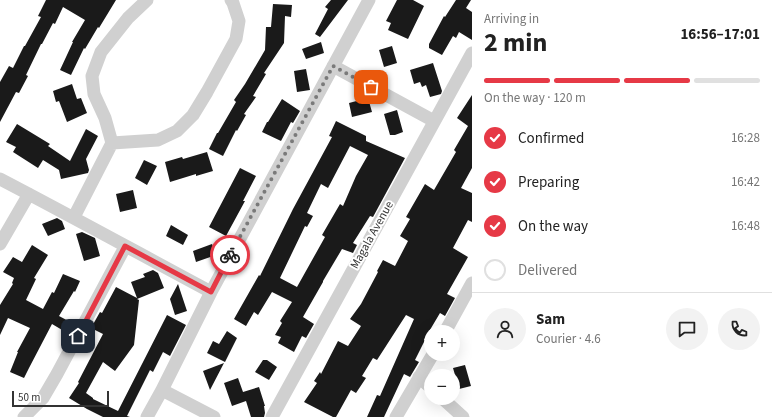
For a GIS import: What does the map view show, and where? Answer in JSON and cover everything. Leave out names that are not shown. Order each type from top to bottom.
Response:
[{"type":"street","points":[[74,217],[112,143],[105,118],[94,94],[92,76],[101,52],[128,18],[147,0]]},
{"type":"street","points":[[112,143],[158,140],[177,131],[193,115],[236,39],[239,21],[231,0]]},
{"type":"street","points":[[147,417],[211,292],[369,0]]},
{"type":"street","name":"Magala Avenue","points":[[272,417],[472,52]]},
{"type":"street","points":[[333,66],[434,121]]},
{"type":"street","points":[[0,179],[74,217],[211,292]]},
{"type":"street","points":[[0,244],[29,194]]},
{"type":"street","points":[[24,417],[44,398],[125,246]]},
{"type":"street","points":[[449,325],[472,283]]},
{"type":"street","points":[[396,417],[429,361]]},
{"type":"street","points":[[420,378],[424,382]]},
{"type":"street","points":[[162,390],[214,417]]},
{"type":"street","points":[[450,405],[463,417]]},
{"type":"building","points":[[46,0],[116,0],[85,49],[84,48],[71,75],[60,70],[72,42],[85,20],[63,7],[55,24],[53,23],[41,44],[26,75],[28,76],[19,93],[16,92],[0,122],[0,82],[9,66],[13,68],[41,17],[38,16]]},
{"type":"building","points":[[331,0],[348,0],[320,37],[315,34],[328,9],[325,7]]},
{"type":"building","points":[[397,0],[413,0],[424,6],[408,39],[388,30],[391,23],[386,21]]},
{"type":"building","points":[[456,0],[471,0],[466,8],[472,12],[472,40],[459,32],[456,38],[453,36],[442,55],[429,48],[429,44],[444,16],[445,17]]},
{"type":"building","points":[[273,4],[292,5],[291,17],[285,16],[284,43],[264,73],[266,74],[253,96],[256,97],[244,114],[246,115],[237,131],[236,130],[223,156],[209,149],[236,102],[234,100],[265,50],[266,27],[271,27]]},
{"type":"building","points":[[321,42],[324,53],[306,59],[302,49]]},
{"type":"building","points":[[392,46],[397,63],[384,67],[379,50]]},
{"type":"building","points":[[433,63],[442,91],[441,94],[430,97],[426,85],[422,87],[420,82],[414,84],[410,70]]},
{"type":"building","points":[[306,69],[310,90],[297,92],[294,71]]},
{"type":"building","points":[[72,84],[77,99],[81,98],[87,113],[67,122],[59,101],[56,102],[53,91]]},
{"type":"building","points":[[472,95],[472,168],[461,188],[472,193],[472,222],[468,220],[453,248],[468,257],[447,294],[455,298],[445,316],[440,313],[433,325],[424,325],[424,342],[415,360],[419,362],[410,377],[404,374],[384,417],[367,417],[377,395],[380,396],[414,319],[406,315],[377,360],[373,358],[362,376],[366,378],[356,393],[351,390],[336,417],[333,417],[304,402],[317,383],[314,381],[320,372],[321,374],[338,341],[348,346],[361,326],[350,319],[361,304],[383,260],[395,266],[408,241],[400,236],[410,219],[406,217],[425,184],[434,190],[456,152],[454,150],[468,126],[457,118]]},
{"type":"building","points":[[368,98],[372,112],[352,117],[349,103]]},
{"type":"building","points":[[282,99],[300,111],[293,123],[291,122],[281,141],[262,132]]},
{"type":"building","points":[[397,110],[403,132],[390,135],[384,114]]},
{"type":"building","points":[[336,121],[366,136],[366,141],[405,158],[373,217],[370,216],[353,243],[357,245],[353,253],[342,249],[323,281],[303,317],[314,324],[306,338],[302,336],[294,352],[278,343],[281,337],[275,335],[282,323],[280,321],[292,302],[272,292],[258,315],[254,312],[246,326],[234,319],[259,275],[260,276],[293,209],[332,137],[329,136]],"holes":[[[350,146],[368,155],[356,176],[343,206],[340,204],[322,235],[325,237],[297,287],[280,278],[305,226],[307,227],[313,216],[307,213],[321,184],[328,188]]]},
{"type":"building","points":[[17,124],[50,144],[48,146],[70,161],[86,129],[98,136],[86,159],[89,170],[88,173],[61,179],[59,170],[43,160],[38,168],[13,152],[16,147],[6,142]]},
{"type":"building","points":[[207,152],[213,171],[196,176],[196,174],[170,182],[165,162],[182,157],[183,159]]},
{"type":"building","points":[[144,160],[157,166],[147,185],[135,178]]},
{"type":"building","points":[[240,168],[256,176],[243,201],[245,201],[226,236],[209,227]]},
{"type":"building","points":[[133,190],[137,208],[120,212],[116,194]]},
{"type":"building","points":[[57,218],[62,221],[65,229],[48,236],[42,224]]},
{"type":"building","points":[[171,225],[188,235],[183,245],[166,236]]},
{"type":"building","points":[[82,232],[95,238],[100,256],[84,261],[76,234]]},
{"type":"building","points":[[212,244],[216,255],[196,262],[193,251]]},
{"type":"building","points":[[32,245],[48,255],[34,278],[36,279],[26,300],[43,309],[52,292],[54,293],[63,274],[80,281],[75,292],[74,291],[59,316],[74,324],[69,334],[52,324],[24,378],[10,372],[17,352],[30,328],[8,318],[0,335],[0,305],[13,284],[14,278],[3,272],[13,257],[22,262]]},
{"type":"building","points":[[153,270],[158,273],[164,288],[137,299],[139,300],[134,345],[115,371],[103,362],[86,393],[93,399],[118,411],[167,315],[186,325],[170,356],[163,352],[153,372],[150,370],[127,416],[130,417],[103,417],[69,398],[79,383],[78,382],[103,334],[91,328],[100,312],[102,313],[116,287],[137,298],[131,282],[145,277],[143,274]]},
{"type":"building","points":[[178,284],[187,311],[175,315],[170,299]]},
{"type":"building","points":[[227,331],[237,338],[225,362],[207,353],[213,341],[219,344]]},
{"type":"building","points":[[263,360],[267,360],[277,367],[269,380],[255,372]]},
{"type":"building","points":[[224,363],[210,390],[203,371]]},
{"type":"building","points":[[465,365],[471,386],[460,389],[460,369],[453,368]]},
{"type":"building","points":[[238,378],[243,392],[259,387],[265,406],[264,417],[251,417],[246,401],[232,406],[224,383]]},
{"type":"way so far","points":[[230,255],[333,66],[371,87]]},
{"type":"route","points":[[78,336],[125,246],[211,292],[230,255]]}]
